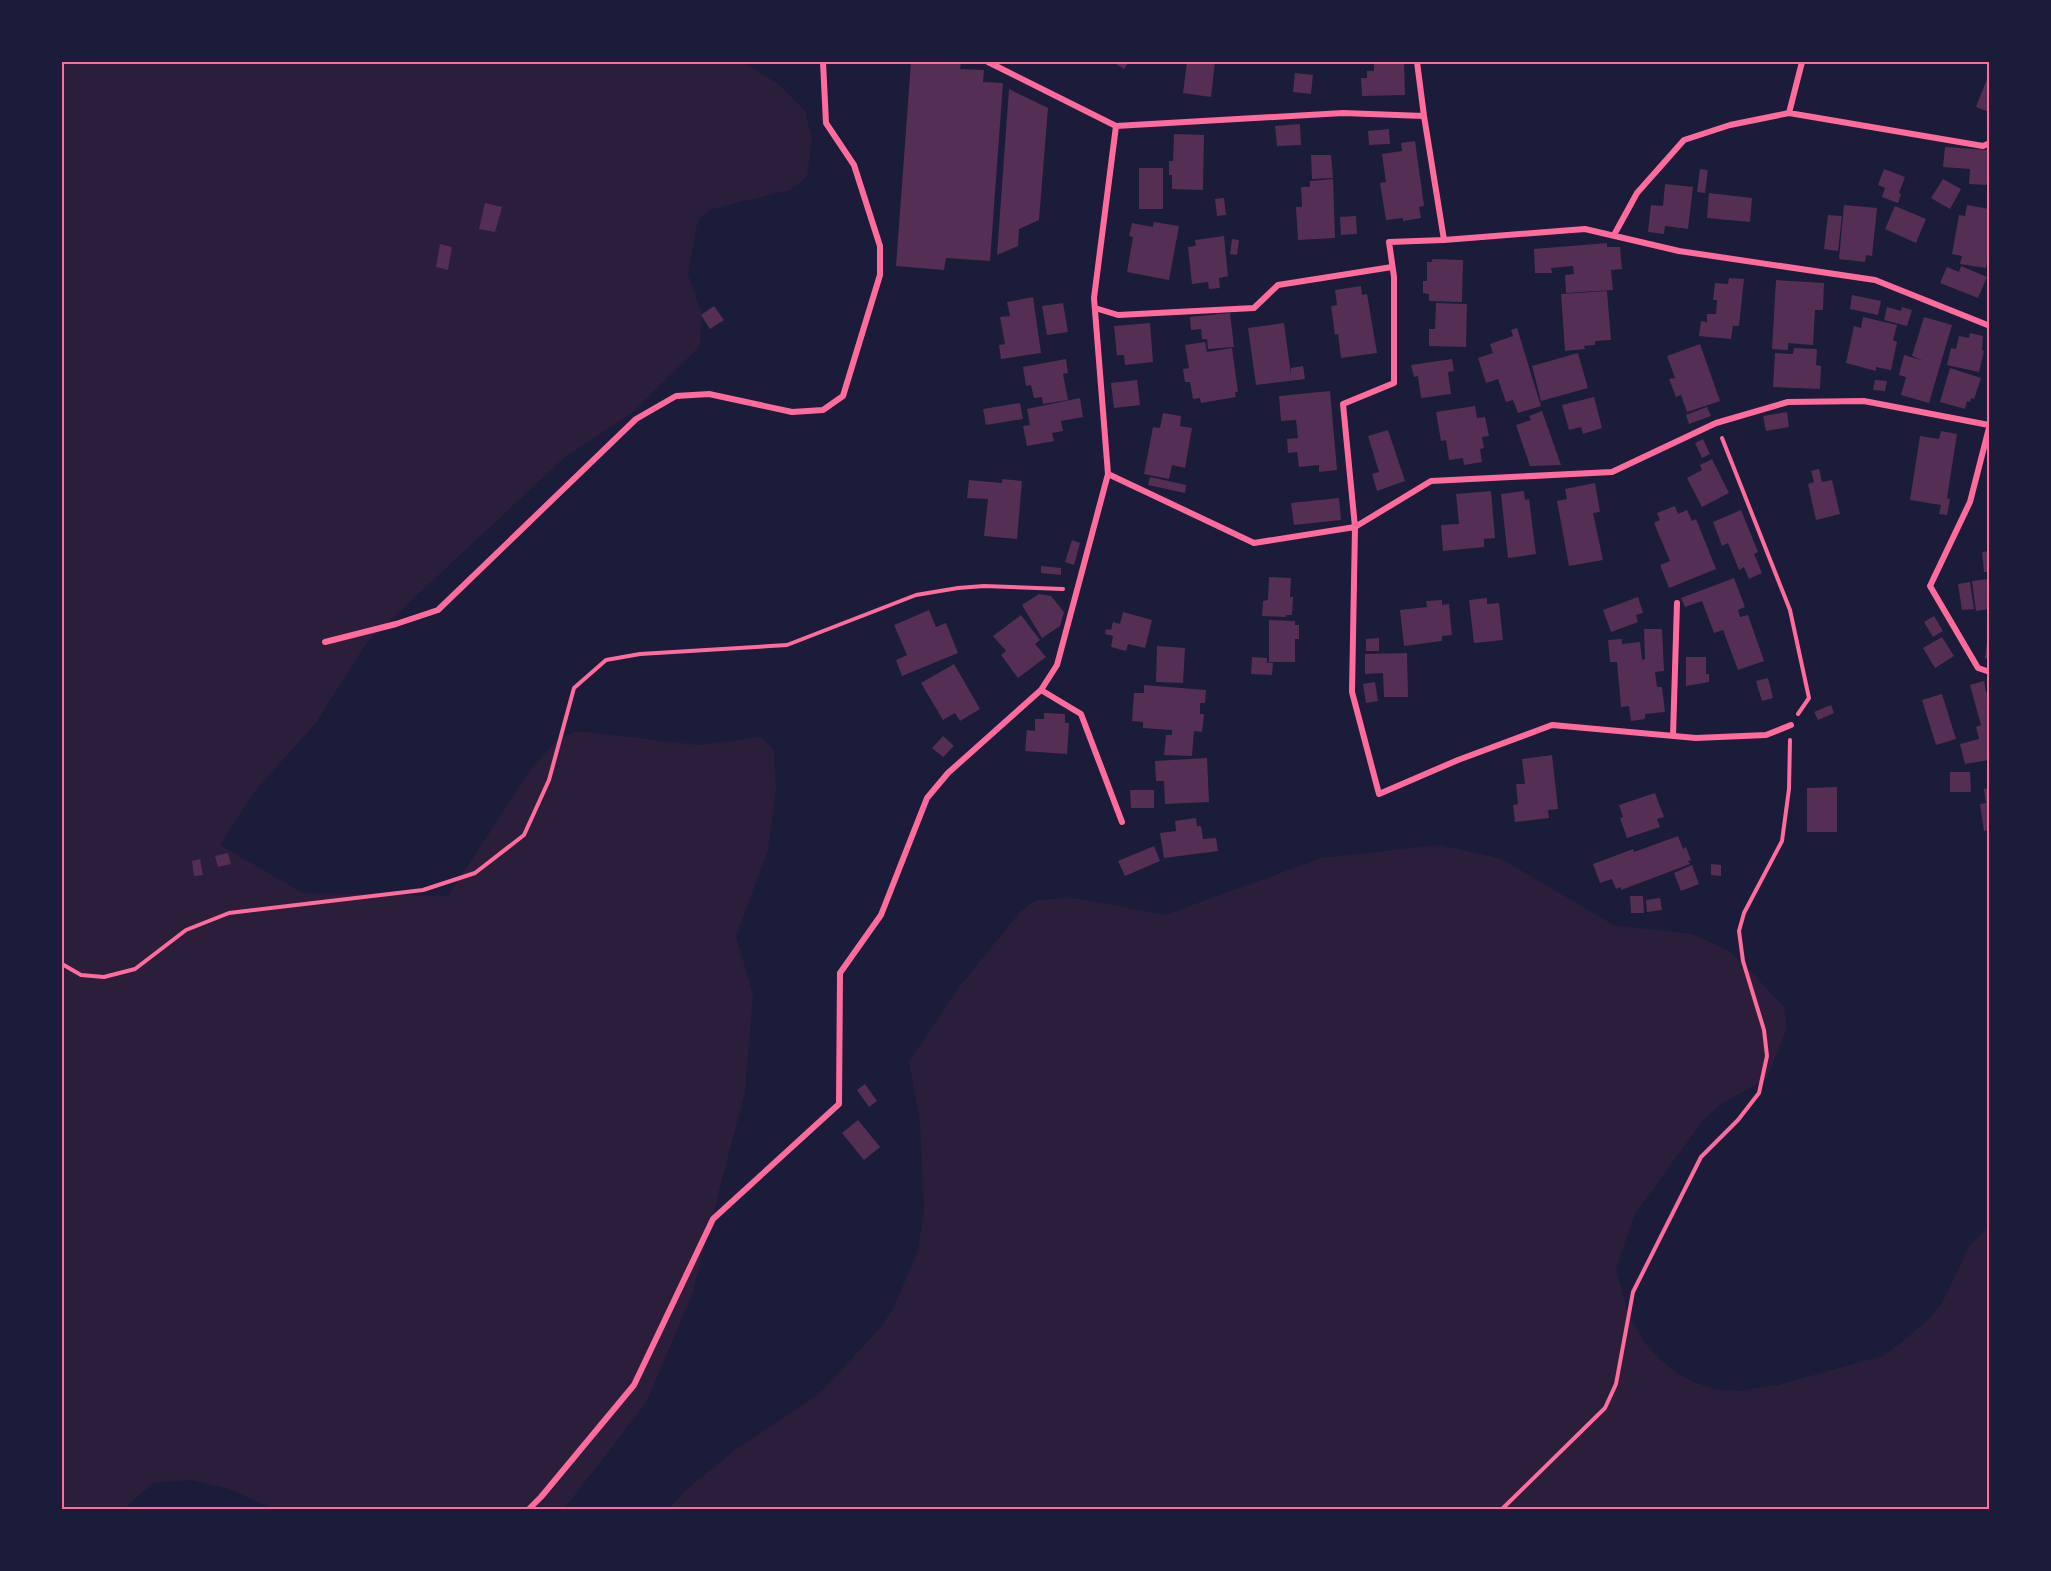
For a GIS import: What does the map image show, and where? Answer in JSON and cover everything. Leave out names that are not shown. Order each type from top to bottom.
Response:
[{"type":"street","points":[[325,642],[396,624],[438,610],[636,419],[676,396],[709,394],[792,412],[823,411],[843,396],[880,275],[880,246],[854,165],[826,123],[823,62]]},
{"type":"street","points":[[988,62],[1116,126],[1343,113],[1424,116]]},
{"type":"street","points":[[1417,62],[1444,240]]},
{"type":"street","points":[[1789,113],[1802,62]]},
{"type":"street","points":[[1614,235],[1637,193],[1684,140],[1730,125],[1789,113],[1983,146],[1989,143]]},
{"type":"street","points":[[528,1509],[541,1497],[634,1385],[712,1219],[839,1104],[840,973],[881,915],[927,798],[948,773],[1041,690],[1057,665],[1108,474],[1094,298],[1116,126]]},
{"type":"street","points":[[1791,724],[1766,735],[1696,738],[1552,725],[1458,760],[1379,794],[1352,692],[1355,527],[1343,404],[1394,383],[1392,267],[1389,242],[1585,229],[1679,251],[1875,280],[1989,326]]},
{"type":"street","points":[[1095,308],[1118,315],[1254,308],[1278,285],[1392,267]]},
{"type":"street","points":[[1108,474],[1254,543],[1355,527],[1431,481],[1612,472],[1716,423],[1788,402],[1864,401],[1989,424],[1970,502],[1930,586],[1978,668],[1989,672]]},
{"type":"street","points":[[1673,736],[1677,603]]},
{"type":"street","points":[[1041,690],[1081,714],[1122,822]]},
{"type":"path","points":[[1501,1509],[1605,1408],[1616,1384],[1633,1292],[1701,1157],[1738,1120],[1759,1093],[1767,1056],[1765,1039],[1743,961],[1739,931],[1744,913],[1782,841],[1789,789],[1791,724],[1809,698],[1790,610],[1716,423]]},
{"type":"path","points":[[62,964],[81,975],[104,977],[135,969],[186,930],[228,913],[423,890],[475,873],[524,835],[549,780],[574,688],[606,660],[640,654],[787,645],[916,596],[958,588],[984,586],[1078,590]]},
{"type":"shaded area","points":[[62,62],[672,62],[674,64],[678,62],[743,62],[778,84],[805,111],[812,138],[807,177],[790,190],[712,209],[698,220],[688,275],[702,313],[700,346],[633,412],[565,457],[367,642],[316,723],[254,792],[220,845],[303,893],[448,896],[531,769],[558,739],[577,731],[698,745],[760,737],[774,749],[776,788],[768,850],[736,936],[753,995],[745,1092],[692,1295],[646,1403],[564,1509],[273,1509],[229,1489],[191,1480],[153,1483],[126,1509],[62,1509]]},
{"type":"shaded area","points":[[1441,845],[1502,859],[1614,925],[1693,934],[1727,950],[1742,962],[1784,1007],[1787,1028],[1767,1078],[1720,1105],[1704,1119],[1635,1214],[1616,1268],[1626,1307],[1645,1343],[1678,1374],[1716,1389],[1738,1391],[1778,1385],[1882,1356],[1928,1320],[1942,1303],[1970,1245],[1989,1227],[1989,1509],[668,1510],[686,1490],[732,1452],[819,1394],[881,1327],[893,1309],[918,1251],[924,1210],[920,1122],[909,1062],[959,987],[1020,912],[1036,900],[1067,898],[1165,915],[1321,858]]},
{"type":"building","points":[[911,62],[961,62],[960,69],[984,70],[983,82],[1003,83],[990,261],[946,258],[944,270],[896,266]]},
{"type":"building","points":[[1113,62],[1129,62],[1124,69]]},
{"type":"building","points":[[1187,62],[1215,62],[1211,97],[1183,93]]},
{"type":"building","points":[[1374,62],[1404,62],[1405,95],[1362,96],[1361,78],[1367,78],[1367,71],[1374,71]]},
{"type":"building","points":[[1295,73],[1313,75],[1311,94],[1293,92]]},
{"type":"building","points":[[1989,74],[1989,112],[1976,107]]},
{"type":"building","points":[[1009,89],[1048,108],[1039,220],[1019,229],[1018,246],[997,255]]},
{"type":"building","points":[[1300,124],[1301,145],[1277,146],[1275,126]]},
{"type":"building","points":[[1389,129],[1390,144],[1369,145],[1368,131]]},
{"type":"building","points":[[1174,134],[1204,135],[1203,190],[1172,189],[1169,161],[1173,161]]},
{"type":"building","points":[[1415,141],[1424,206],[1419,207],[1421,218],[1403,221],[1403,218],[1386,220],[1380,183],[1386,182],[1382,154],[1402,151],[1401,143]]},
{"type":"building","points":[[1945,147],[1989,150],[1988,185],[1969,184],[1970,169],[1943,167]]},
{"type":"building","points":[[1311,155],[1331,155],[1333,178],[1312,179]]},
{"type":"building","points":[[1139,168],[1163,168],[1163,209],[1139,209]]},
{"type":"building","points":[[1700,169],[1708,170],[1705,193],[1697,192]]},
{"type":"building","points":[[1884,169],[1905,177],[1898,203],[1882,197],[1885,188],[1878,185]]},
{"type":"building","points":[[1333,179],[1335,238],[1298,240],[1296,207],[1302,207],[1301,187],[1310,187],[1310,181]]},
{"type":"building","points":[[1943,179],[1961,189],[1950,209],[1931,198]]},
{"type":"building","points":[[1665,184],[1693,187],[1688,229],[1665,226],[1664,234],[1648,232],[1651,205],[1663,206]]},
{"type":"building","points":[[1709,193],[1752,198],[1750,222],[1707,218]]},
{"type":"building","points":[[1224,198],[1226,215],[1217,216],[1215,199]]},
{"type":"building","points":[[485,203],[502,207],[495,232],[479,229]]},
{"type":"building","points":[[1844,205],[1877,208],[1872,256],[1866,255],[1865,262],[1839,259]]},
{"type":"building","points":[[1967,205],[1989,209],[1989,250],[1986,268],[1960,264],[1962,256],[1952,254],[1959,215],[1965,216]]},
{"type":"building","points":[[1895,206],[1926,219],[1916,243],[1885,229]]},
{"type":"building","points":[[1828,215],[1842,216],[1838,251],[1824,249]]},
{"type":"building","points":[[1356,216],[1357,234],[1341,235],[1340,217]]},
{"type":"building","points":[[1154,222],[1179,226],[1169,280],[1127,272],[1133,237],[1129,236],[1132,223],[1153,227]]},
{"type":"building","points":[[1224,236],[1228,276],[1219,278],[1220,288],[1209,289],[1208,282],[1192,284],[1188,247],[1196,246],[1195,240]]},
{"type":"building","points":[[1232,239],[1239,240],[1237,255],[1230,254]]},
{"type":"building","points":[[1607,243],[1607,247],[1620,247],[1622,269],[1611,270],[1613,290],[1566,293],[1565,275],[1574,274],[1573,266],[1551,268],[1552,273],[1535,273],[1534,249]]},
{"type":"building","points":[[440,244],[452,247],[448,270],[436,267]]},
{"type":"building","points":[[1432,259],[1463,260],[1462,302],[1429,301],[1429,294],[1423,293],[1423,281],[1427,281],[1427,262],[1432,262]]},
{"type":"building","points":[[1961,266],[1987,277],[1978,298],[1940,283],[1947,267],[1959,272]]},
{"type":"building","points":[[1729,278],[1744,279],[1739,326],[1733,326],[1731,339],[1699,336],[1701,321],[1707,322],[1707,314],[1716,314],[1717,300],[1713,300],[1715,283],[1728,284]]},
{"type":"building","points":[[1776,280],[1824,283],[1823,310],[1815,310],[1813,345],[1788,343],[1788,350],[1772,349]]},
{"type":"building","points":[[1361,286],[1362,295],[1367,294],[1377,353],[1341,358],[1331,306],[1337,305],[1335,290]]},
{"type":"building","points":[[1607,291],[1611,340],[1595,341],[1595,345],[1584,346],[1585,349],[1565,351],[1561,294]]},
{"type":"building","points":[[1852,295],[1881,301],[1878,315],[1850,309]]},
{"type":"building","points":[[1033,297],[1041,353],[1001,359],[999,345],[1005,344],[1000,317],[1010,316],[1007,302]]},
{"type":"building","points":[[1063,303],[1068,332],[1047,335],[1042,306]]},
{"type":"building","points":[[1436,303],[1467,304],[1466,347],[1429,346],[1429,329],[1435,329]]},
{"type":"building","points":[[714,306],[724,320],[710,329],[701,315]]},
{"type":"building","points":[[1887,307],[1901,311],[1902,307],[1912,310],[1907,326],[1884,320]]},
{"type":"building","points":[[1230,313],[1234,347],[1208,349],[1207,339],[1202,339],[1201,329],[1191,330],[1190,317]]},
{"type":"building","points":[[1863,317],[1897,325],[1893,340],[1897,342],[1891,370],[1876,367],[1876,371],[1846,363],[1854,326],[1861,328]]},
{"type":"building","points":[[1924,317],[1952,325],[1929,403],[1901,395],[1906,377],[1899,375],[1904,355],[1924,361],[1912,356]]},
{"type":"building","points":[[1150,323],[1153,362],[1125,365],[1124,355],[1117,355],[1114,326]]},
{"type":"building","points":[[1284,323],[1291,375],[1291,368],[1303,366],[1305,379],[1256,385],[1248,328]]},
{"type":"building","points":[[1517,328],[1541,406],[1518,413],[1513,400],[1506,402],[1498,379],[1486,383],[1478,358],[1493,353],[1490,344],[1513,336],[1511,330]]},
{"type":"building","points":[[1970,333],[1983,336],[1982,350],[1984,351],[1979,372],[1947,365],[1951,348],[1956,349],[1959,336],[1969,338]]},
{"type":"building","points":[[1205,342],[1207,352],[1232,348],[1238,392],[1235,392],[1236,397],[1201,403],[1200,398],[1193,399],[1190,382],[1185,382],[1183,369],[1189,368],[1185,345]]},
{"type":"building","points":[[1700,344],[1720,401],[1687,412],[1681,395],[1676,397],[1669,379],[1675,378],[1667,356]]},
{"type":"building","points":[[1794,348],[1817,349],[1816,365],[1821,366],[1820,389],[1773,387],[1775,353],[1793,354]]},
{"type":"building","points":[[1578,353],[1588,388],[1541,401],[1532,366]]},
{"type":"building","points":[[1066,359],[1068,373],[1063,374],[1068,400],[1043,404],[1042,397],[1034,398],[1031,385],[1026,386],[1023,367]]},
{"type":"building","points":[[1452,359],[1454,371],[1448,372],[1451,394],[1421,398],[1418,376],[1414,377],[1411,365]]},
{"type":"building","points":[[1950,368],[1981,378],[1974,399],[1967,401],[1965,409],[1940,402]]},
{"type":"building","points":[[1137,380],[1140,405],[1114,408],[1111,383]]},
{"type":"building","points":[[1875,380],[1887,381],[1885,391],[1873,390]]},
{"type":"building","points":[[1330,391],[1337,470],[1319,472],[1319,465],[1299,467],[1297,452],[1288,453],[1287,439],[1298,438],[1296,420],[1281,421],[1279,396]]},
{"type":"building","points":[[1594,397],[1602,428],[1583,434],[1581,427],[1569,430],[1562,405]]},
{"type":"building","points":[[1080,398],[1083,417],[1061,421],[1063,431],[1052,433],[1054,441],[1027,446],[1023,426],[1030,425],[1027,409]]},
{"type":"building","points":[[1020,403],[1023,419],[986,425],[983,409]]},
{"type":"building","points":[[1475,406],[1477,418],[1485,417],[1489,436],[1482,437],[1484,448],[1480,449],[1482,462],[1464,465],[1463,458],[1449,460],[1446,440],[1441,441],[1436,412]]},
{"type":"building","points":[[1707,407],[1711,416],[1689,424],[1686,415]]},
{"type":"building","points":[[1542,411],[1561,465],[1530,466],[1516,425],[1531,420],[1529,416]]},
{"type":"building","points":[[1787,412],[1789,427],[1766,431],[1763,416]]},
{"type":"building","points":[[1163,413],[1181,416],[1180,426],[1192,428],[1185,468],[1172,465],[1169,479],[1144,474],[1153,427],[1160,428]]},
{"type":"building","points":[[1388,430],[1405,481],[1377,491],[1372,474],[1379,472],[1368,436]]},
{"type":"building","points":[[1941,431],[1957,434],[1947,498],[1950,499],[1947,515],[1939,514],[1941,505],[1910,500],[1920,436],[1939,439]]},
{"type":"building","points":[[1703,439],[1710,454],[1702,458],[1695,443]]},
{"type":"building","points":[[1712,459],[1729,493],[1702,507],[1687,478],[1702,470],[1700,465]]},
{"type":"building","points":[[1819,469],[1822,482],[1832,480],[1840,514],[1816,520],[1808,484],[1814,482],[1811,471]]},
{"type":"building","points":[[1150,477],[1186,485],[1185,493],[1148,485]]},
{"type":"building","points":[[1002,479],[1022,481],[1017,539],[984,536],[988,499],[967,498],[969,480],[1002,483]]},
{"type":"building","points":[[1595,483],[1600,512],[1593,513],[1603,560],[1569,566],[1557,501],[1567,499],[1565,489]]},
{"type":"building","points":[[1491,491],[1495,538],[1484,539],[1484,547],[1443,551],[1441,525],[1459,524],[1456,494]]},
{"type":"building","points":[[1524,491],[1525,500],[1529,499],[1536,554],[1508,558],[1501,494]]},
{"type":"building","points":[[1339,498],[1341,520],[1294,525],[1291,503]]},
{"type":"building","points":[[1675,506],[1678,514],[1687,510],[1692,521],[1696,519],[1716,569],[1669,588],[1660,565],[1670,561],[1654,523],[1660,520],[1657,513]]},
{"type":"building","points":[[1741,510],[1758,552],[1754,554],[1762,573],[1749,579],[1744,567],[1739,570],[1728,543],[1722,546],[1713,522]]},
{"type":"building","points":[[1072,540],[1080,543],[1074,565],[1065,562]]},
{"type":"building","points":[[1989,551],[1989,572],[1984,572],[1982,552]]},
{"type":"building","points":[[1041,566],[1061,568],[1061,575],[1041,573]]},
{"type":"building","points":[[1269,577],[1291,578],[1292,615],[1262,616],[1263,601],[1268,600]]},
{"type":"building","points":[[1734,578],[1745,607],[1738,610],[1740,617],[1748,615],[1764,661],[1738,670],[1723,630],[1714,633],[1702,601],[1685,607],[1681,598]]},
{"type":"building","points":[[1989,579],[1989,609],[1976,611],[1972,581]]},
{"type":"building","points":[[1970,582],[1974,609],[1962,610],[1958,584]]},
{"type":"building","points":[[1039,594],[1051,596],[1064,612],[1060,626],[1042,638],[1022,605]]},
{"type":"building","points":[[1638,597],[1643,613],[1636,615],[1638,622],[1611,632],[1603,610]]},
{"type":"building","points":[[1487,598],[1487,604],[1499,603],[1503,640],[1474,643],[1469,600]]},
{"type":"building","points":[[1442,600],[1442,605],[1449,604],[1452,635],[1442,636],[1442,641],[1404,646],[1400,610],[1427,607],[1426,601]]},
{"type":"building","points":[[929,610],[936,627],[946,623],[958,653],[902,676],[896,660],[907,655],[894,625]]},
{"type":"building","points":[[1123,612],[1152,620],[1145,648],[1128,644],[1126,651],[1111,647],[1113,636],[1105,634],[1106,629],[1111,630],[1113,622],[1120,624]]},
{"type":"building","points":[[1021,615],[1040,640],[1035,644],[1046,657],[1018,678],[1001,655],[1006,651],[993,636]]},
{"type":"building","points":[[1934,616],[1943,631],[1933,637],[1924,622]]},
{"type":"building","points":[[1269,620],[1295,621],[1295,625],[1299,625],[1299,639],[1295,639],[1295,662],[1269,662]]},
{"type":"building","points":[[1644,629],[1662,629],[1664,671],[1655,672],[1657,687],[1662,687],[1665,712],[1645,714],[1645,719],[1631,721],[1629,706],[1621,707],[1617,662],[1610,662],[1608,640],[1622,639],[1622,644],[1640,642],[1642,660],[1645,659]]},
{"type":"building","points":[[1989,632],[1989,659],[1985,658]]},
{"type":"building","points":[[1942,637],[1954,656],[1935,668],[1923,648]]},
{"type":"building","points":[[1379,638],[1379,651],[1366,651],[1366,639]]},
{"type":"building","points":[[1157,646],[1185,648],[1183,683],[1156,682]]},
{"type":"building","points":[[1407,653],[1408,697],[1384,697],[1383,673],[1365,674],[1365,654]]},
{"type":"building","points":[[1252,657],[1267,658],[1267,662],[1264,662],[1273,663],[1272,675],[1251,674]]},
{"type":"building","points":[[1686,657],[1706,657],[1706,674],[1709,674],[1709,682],[1686,686]]},
{"type":"building","points":[[954,664],[980,709],[960,721],[955,713],[943,720],[921,683]]},
{"type":"building","points":[[1768,678],[1773,698],[1762,701],[1756,681]]},
{"type":"building","points":[[1984,681],[1986,692],[1989,691],[1989,760],[1965,764],[1960,744],[1979,739],[1976,727],[1981,725],[1970,685]]},
{"type":"building","points":[[1375,682],[1378,701],[1366,703],[1363,684]]},
{"type":"building","points":[[1144,685],[1206,690],[1205,703],[1200,703],[1200,714],[1204,714],[1202,732],[1194,731],[1192,756],[1164,755],[1166,735],[1172,735],[1172,730],[1143,728],[1143,722],[1132,721],[1134,693],[1144,693]]},
{"type":"building","points":[[1942,694],[1956,739],[1936,745],[1922,700]]},
{"type":"building","points":[[1831,705],[1834,713],[1818,720],[1814,712]]},
{"type":"building","points":[[1044,713],[1065,714],[1065,723],[1069,723],[1067,754],[1025,751],[1027,730],[1035,731],[1035,719],[1044,719]]},
{"type":"building","points":[[943,736],[954,746],[943,757],[932,748]]},
{"type":"building","points":[[1552,755],[1558,809],[1548,810],[1549,818],[1515,822],[1513,805],[1518,804],[1516,784],[1525,784],[1522,759]]},
{"type":"building","points":[[1207,758],[1209,802],[1165,804],[1164,781],[1156,781],[1155,761]]},
{"type":"building","points":[[1950,772],[1970,772],[1971,792],[1950,792]]},
{"type":"building","points":[[1837,787],[1837,832],[1807,832],[1807,788]]},
{"type":"building","points":[[1989,788],[1989,830],[1984,831],[1980,804],[1986,803],[1984,789]]},
{"type":"building","points":[[1130,790],[1154,790],[1154,808],[1131,808]]},
{"type":"building","points":[[1655,793],[1664,817],[1657,819],[1660,827],[1627,838],[1620,818],[1623,817],[1619,805]]},
{"type":"building","points":[[1196,818],[1197,826],[1201,826],[1203,839],[1216,838],[1218,851],[1164,858],[1160,833],[1176,831],[1175,821]]},
{"type":"building","points":[[1678,836],[1683,849],[1686,847],[1691,860],[1688,861],[1690,864],[1621,890],[1621,887],[1616,889],[1612,879],[1600,883],[1593,864]]},
{"type":"building","points":[[1154,846],[1160,861],[1125,876],[1118,861]]},
{"type":"building","points":[[228,853],[231,864],[218,867],[215,856]]},
{"type":"building","points":[[200,859],[203,875],[194,876],[192,861]]},
{"type":"building","points":[[1711,864],[1721,865],[1721,876],[1711,875]]},
{"type":"building","points":[[1692,865],[1699,884],[1681,891],[1674,873]]},
{"type":"building","points":[[1630,896],[1643,896],[1644,913],[1631,913]]},
{"type":"building","points":[[1660,898],[1662,910],[1647,912],[1646,900]]},
{"type":"building","points":[[865,1084],[877,1101],[869,1107],[857,1090]]},
{"type":"building","points":[[858,1120],[880,1147],[864,1160],[842,1133]]}]
